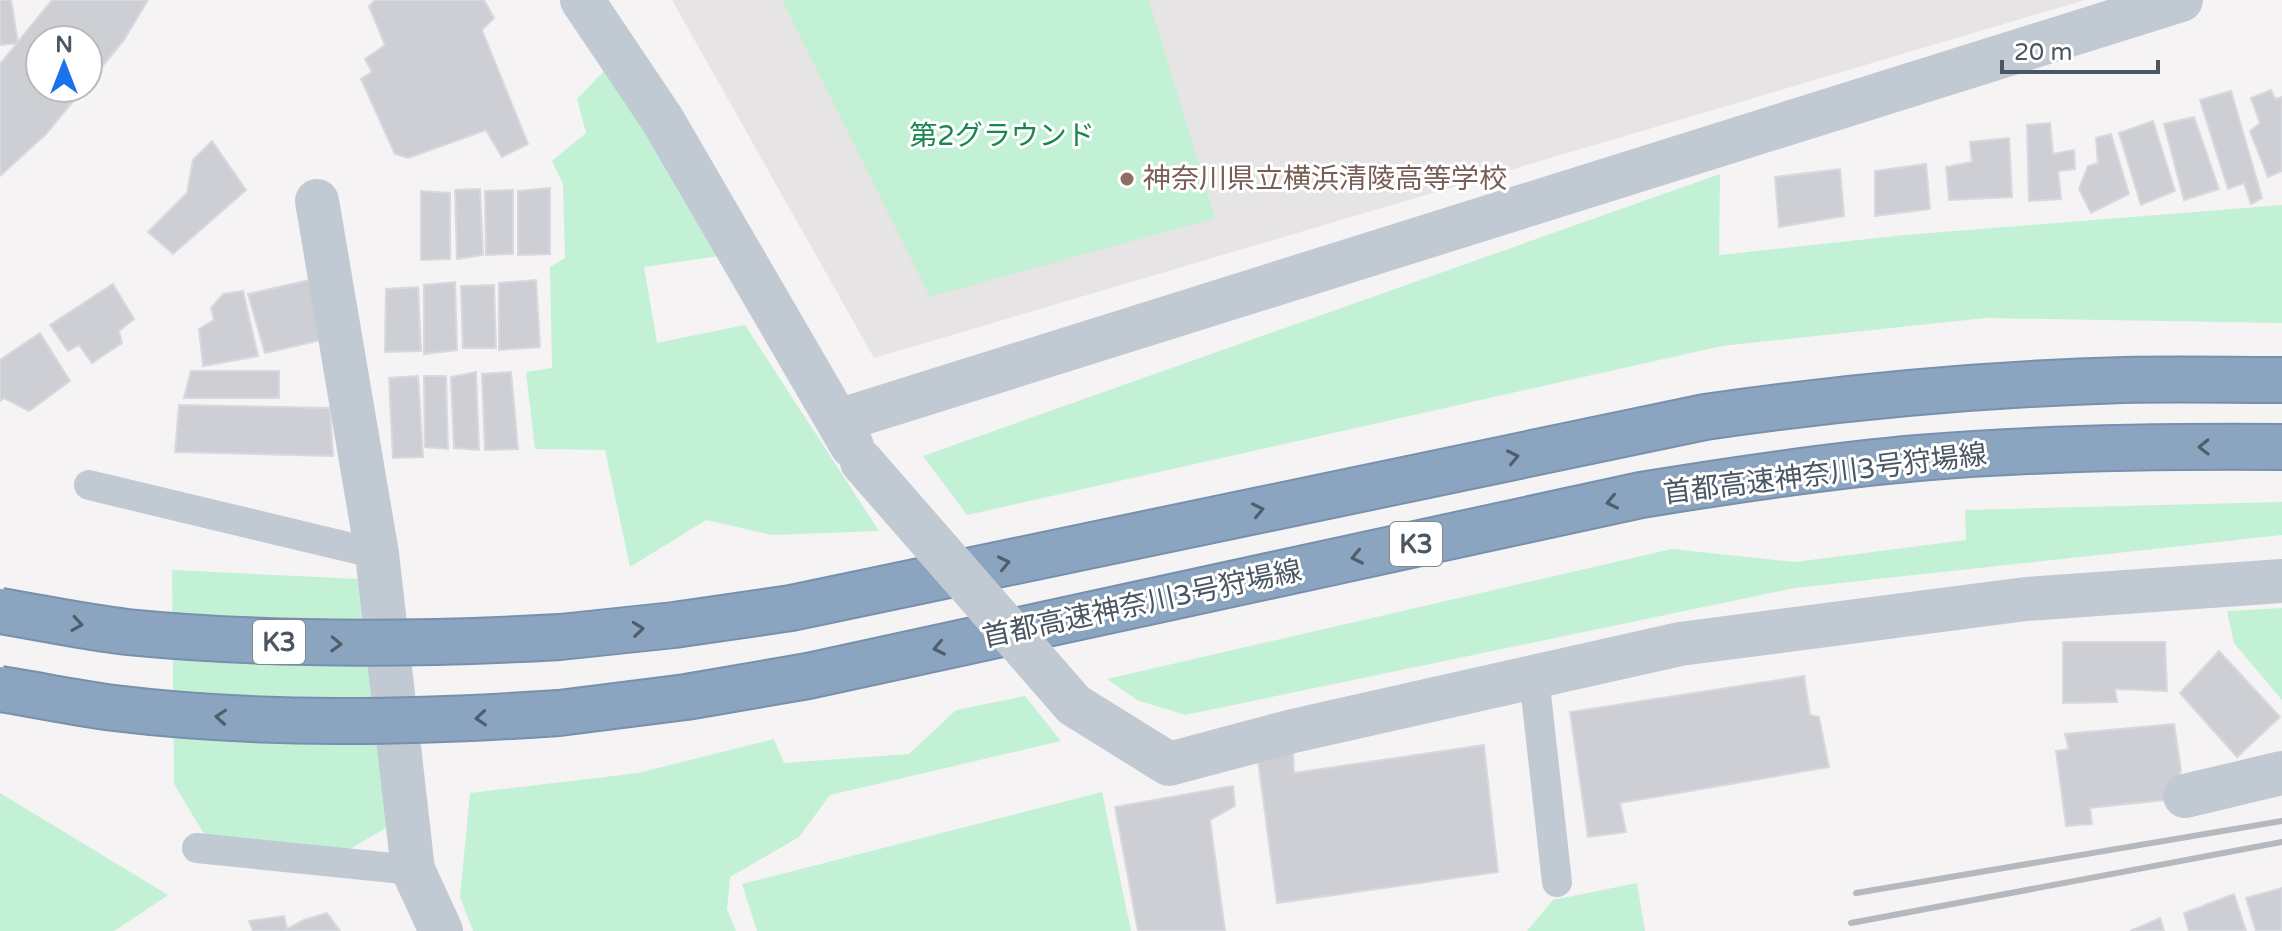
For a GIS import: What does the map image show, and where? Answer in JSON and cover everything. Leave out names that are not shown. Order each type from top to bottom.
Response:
[{"type":"highway","name":"K3","points":[[0,611],[124,631],[228,640],[441,644],[560,637],[791,608],[1720,414],[1809,402],[1963,388],[2124,380],[2282,380]]},
{"type":"highway","name":"首都高速神奈川3号狩場線","points":[[0,689],[114,708],[225,717],[428,721],[559,713],[686,697],[808,676],[1641,495],[1770,475],[1919,458],[2079,449],[2282,447]]},
{"type":"street","points":[[582,0],[662,119],[862,462],[1074,705],[1169,764],[1293,731],[1680,644],[2026,599],[2282,581]]},
{"type":"street","points":[[838,421],[2181,0]]},
{"type":"street","points":[[317,201],[377,554],[413,870],[441,931]]},
{"type":"street","points":[[2185,796],[2282,773]]},
{"type":"lane","points":[[89,485],[377,554]]},
{"type":"lane","points":[[1534,677],[1557,882]]},
{"type":"lane","points":[[197,848],[413,870]]},
{"type":"shaded area","name":"神奈川県立横浜清陵高等学校","points":[[672,0],[2085,0],[874,358]]},
{"type":"green space","name":"第2グラウンド","points":[[782,0],[1149,0],[1215,218],[930,297]]},
{"type":"green space","points":[[605,70],[669,163],[719,256],[644,267],[657,343],[745,325],[879,531],[772,535],[706,520],[630,567],[605,450],[535,449],[526,372],[552,368],[550,267],[565,258],[563,184],[552,161],[586,133],[577,99]]},
{"type":"green space","points":[[1720,174],[1719,255],[1905,235],[2282,205],[2282,323],[1985,318],[1722,346],[967,515],[923,456]]},
{"type":"green space","points":[[2282,502],[2282,535],[1795,588],[1185,715],[1137,700],[1107,679],[1672,549],[1795,562],[1966,540],[1965,510]]},
{"type":"green space","points":[[172,570],[360,579],[389,826],[335,858],[207,839],[174,784]]},
{"type":"green space","points":[[2282,608],[2282,700],[2234,643],[2227,611]]},
{"type":"green space","points":[[1025,696],[1061,741],[830,795],[799,837],[730,877],[727,909],[736,931],[473,931],[460,897],[470,793],[638,773],[774,739],[784,763],[909,754],[956,710]]},
{"type":"green space","points":[[1102,792],[1131,931],[757,931],[742,884]]},
{"type":"green space","points":[[0,793],[168,895],[114,931],[0,931]]},
{"type":"green space","points":[[1637,883],[1645,931],[1527,931],[1553,900]]},
{"type":"building","points":[[0,0],[11,0],[18,43],[0,45]]},
{"type":"building","points":[[52,0],[148,0],[124,40],[104,64],[104,24],[32,24]]},
{"type":"building","points":[[375,0],[484,0],[494,18],[482,30],[528,144],[502,157],[486,130],[408,158],[395,154],[361,79],[372,72],[365,59],[385,45],[369,6]]},
{"type":"building","points":[[24,34],[24,104],[71,104],[46,134],[0,176],[0,64]]},
{"type":"building","points":[[2271,90],[2275,99],[2282,97],[2282,171],[2268,177],[2250,131],[2260,123],[2251,98]]},
{"type":"building","points":[[2231,91],[2262,198],[2251,204],[2244,183],[2228,189],[2200,100]]},
{"type":"building","points":[[2194,117],[2219,189],[2184,200],[2164,124]]},
{"type":"building","points":[[2153,121],[2175,191],[2141,205],[2119,133]]},
{"type":"building","points":[[2050,123],[2053,154],[2074,150],[2075,169],[2058,171],[2061,199],[2029,201],[2027,125]]},
{"type":"building","points":[[2111,134],[2129,194],[2091,213],[2079,189],[2088,166],[2098,163],[2096,138]]},
{"type":"building","points":[[2009,138],[2012,197],[1949,200],[1946,167],[1972,162],[1970,142]]},
{"type":"building","points":[[212,141],[246,190],[173,254],[148,232],[187,193],[193,160]]},
{"type":"building","points":[[1926,164],[1930,209],[1875,216],[1875,171]]},
{"type":"building","points":[[1840,169],[1844,216],[1779,227],[1775,177]]},
{"type":"building","points":[[550,188],[550,254],[518,255],[518,191]]},
{"type":"building","points":[[480,189],[483,255],[457,259],[455,190]]},
{"type":"building","points":[[513,190],[513,254],[486,255],[485,191]]},
{"type":"building","points":[[421,191],[450,193],[450,259],[421,260]]},
{"type":"building","points":[[310,280],[321,340],[265,353],[248,294]]},
{"type":"building","points":[[536,280],[540,347],[499,350],[499,283]]},
{"type":"building","points":[[455,282],[457,350],[424,354],[424,285]]},
{"type":"building","points":[[113,284],[134,319],[119,331],[122,343],[92,363],[79,345],[68,351],[50,325]]},
{"type":"building","points":[[494,285],[496,348],[463,348],[461,286]]},
{"type":"building","points":[[418,287],[421,351],[385,352],[386,289]]},
{"type":"building","points":[[243,291],[258,356],[203,366],[199,329],[214,320],[211,308],[223,294]]},
{"type":"building","points":[[40,333],[70,381],[29,411],[4,398],[0,401],[0,360]]},
{"type":"building","points":[[191,371],[279,371],[279,398],[184,398]]},
{"type":"building","points":[[476,372],[479,450],[454,448],[451,377]]},
{"type":"building","points":[[511,372],[518,449],[485,450],[482,374]]},
{"type":"building","points":[[418,376],[423,457],[393,458],[389,378]]},
{"type":"building","points":[[424,376],[446,376],[448,449],[425,447]]},
{"type":"building","points":[[179,405],[330,408],[333,456],[175,452]]},
{"type":"building","points":[[2063,642],[2165,642],[2167,691],[2115,689],[2117,702],[2063,703]]},
{"type":"building","points":[[2219,651],[2280,717],[2237,757],[2180,693]]},
{"type":"building","points":[[1804,676],[1810,715],[1819,717],[1829,767],[1620,803],[1626,832],[1588,837],[1570,712]]},
{"type":"building","points":[[2174,724],[2181,770],[2174,799],[2090,808],[2092,824],[2066,826],[2056,751],[2069,749],[2065,734]]},
{"type":"building","points":[[1484,745],[1498,872],[1277,903],[1258,760],[1293,751],[1294,773]]},
{"type":"building","points":[[1233,786],[1235,806],[1210,820],[1225,931],[1138,931],[1115,807]]},
{"type":"building","points":[[2282,888],[2282,931],[2256,931],[2246,898]]},
{"type":"building","points":[[2234,894],[2246,931],[2189,931],[2184,913]]},
{"type":"building","points":[[327,913],[340,931],[253,931],[249,921],[284,916],[287,929]]},
{"type":"building","points":[[2160,918],[2164,931],[2130,931]]},
{"type":"railway","points":[[1856,893],[2282,821]]},
{"type":"railway","points":[[1851,923],[2282,842]]},
{"type":"place","name":"神奈川県立横浜清陵高等学校","points":[[1127,179]]}]
